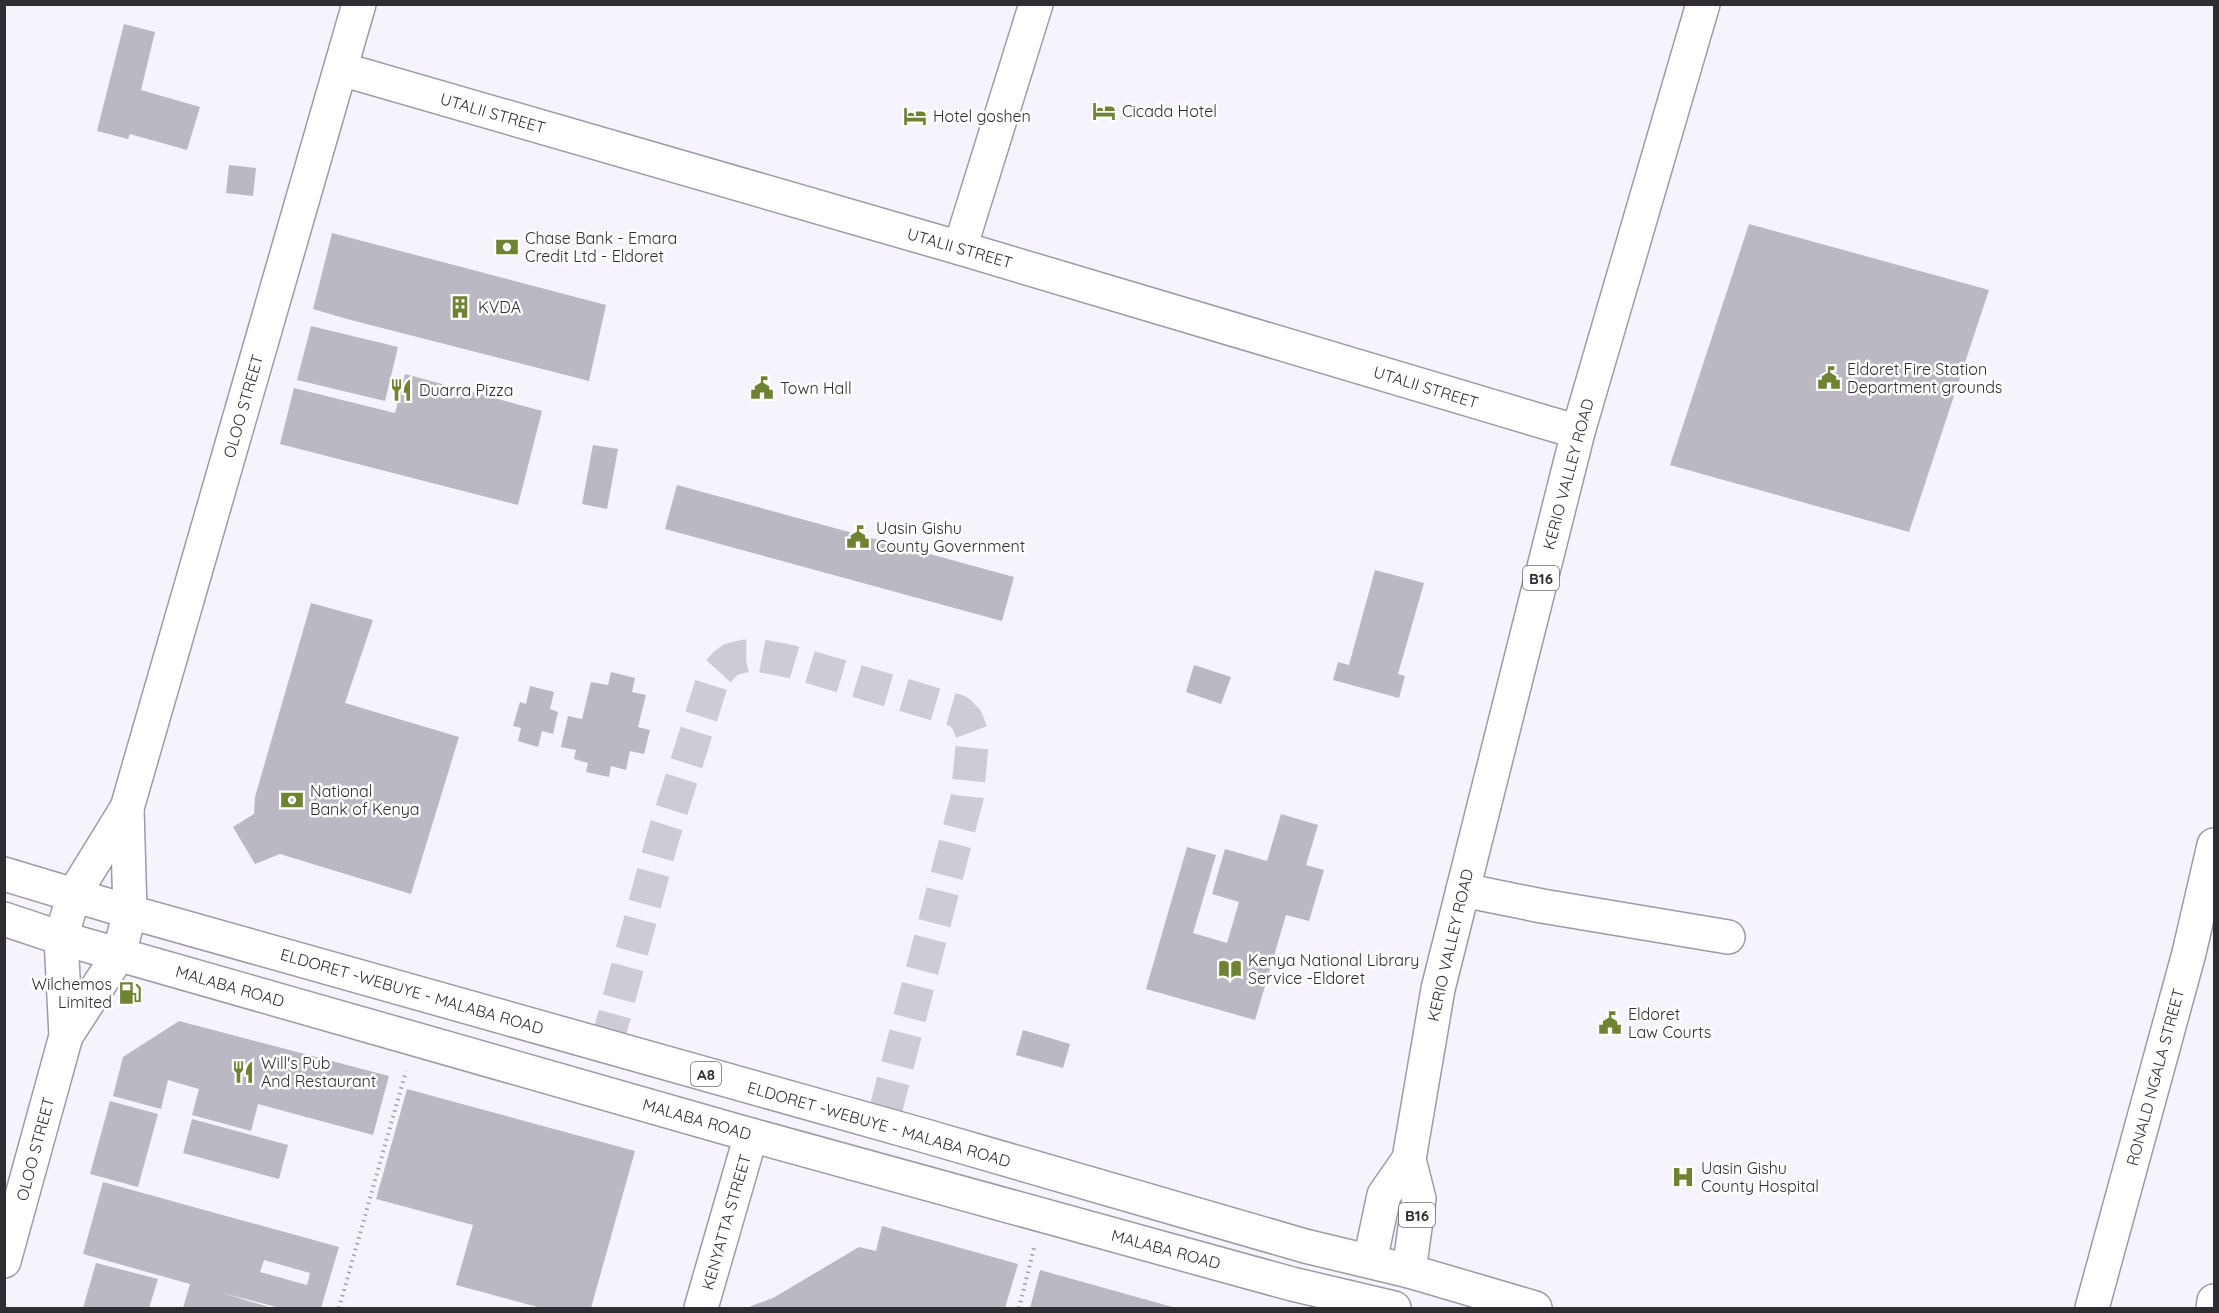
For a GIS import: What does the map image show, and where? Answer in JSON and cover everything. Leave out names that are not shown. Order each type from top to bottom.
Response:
[{"type":"main road","name":"OLOO STREET","points":[[66,1036],[60,938],[74,894],[127,808],[359,4]]},
{"type":"main road","points":[[960,248],[1036,4]]},
{"type":"main road","name":"KERIO VALLEY ROAD","points":[[1409,1159],[1438,988],[1578,432],[1703,4]]},
{"type":"main road","name":"UTALII STREET","points":[[341,69],[960,248],[1578,432]]},
{"type":"main road","name":"OLOO STREET","points":[[4,1261],[66,1036],[119,954],[130,912],[127,808]]},
{"type":"main road","name":"RONALD NGALA STREET","points":[[2092,1308],[2202,956],[2214,845]]},
{"type":"main road","name":"ELDORET -WEBUYE - MALABA ROAD","points":[[4,874],[130,912],[922,1135],[1305,1246],[1409,1271]]},
{"type":"main road","points":[[1463,890],[1542,906],[1728,937]]},
{"type":"main road","name":"MALABA ROAD","points":[[4,919],[60,938],[750,1135],[1361,1304],[1394,1308]]},
{"type":"main road","name":"KENYATTA STREET","points":[[701,1308],[750,1135]]},
{"type":"main road","name":"B16","points":[[1370,1262],[1384,1195],[1409,1159]]},
{"type":"main road","name":"B16","points":[[1409,1159],[1419,1199],[1409,1271]]},
{"type":"main road","points":[[1361,1304],[1370,1262]]},
{"type":"main road","points":[[1401,1308],[1409,1271]]},
{"type":"main road","name":"A8","points":[[1409,1271],[1535,1308]]},
{"type":"main road","points":[[2212,1308],[2214,1301]]},
{"type":"path","points":[[339,1308],[415,1039]]},
{"type":"path","points":[[1019,1308],[1043,1215]]},
{"type":"building","points":[[124,24],[155,32],[141,90],[200,107],[187,150],[130,134],[128,139],[97,131]]},
{"type":"building","points":[[229,165],[256,168],[253,196],[226,193]]},
{"type":"building","name":"Eldoret Fire Station Department grounds","points":[[1749,224],[1989,290],[1909,532],[1670,465]]},
{"type":"building","name":"KVDA","points":[[332,233],[606,305],[589,381],[313,309]]},
{"type":"building","points":[[311,326],[398,347],[385,401],[297,380]]},
{"type":"building","points":[[405,374],[542,411],[518,505],[280,444],[294,388],[395,413]]},
{"type":"building","points":[[593,445],[618,449],[607,509],[582,504]]},
{"type":"building","points":[[677,485],[1014,577],[1002,621],[665,529]]},
{"type":"building","points":[[1375,570],[1424,583],[1398,674],[1405,676],[1399,698],[1333,680],[1338,662],[1349,665]]},
{"type":"building","points":[[311,603],[373,620],[345,703],[459,737],[411,894],[280,854],[255,864],[233,827],[254,814],[255,797]]},
{"type":"building","points":[[1194,665],[1231,677],[1221,704],[1186,692]]},
{"type":"building","points":[[611,672],[635,678],[632,692],[646,695],[638,727],[650,730],[644,754],[630,751],[626,770],[611,766],[609,777],[586,772],[588,763],[574,759],[576,750],[561,747],[568,716],[582,719],[591,682],[608,685]]},
{"type":"building","points":[[530,686],[554,692],[550,709],[558,712],[553,734],[542,731],[538,747],[518,741],[521,728],[513,726],[520,702],[526,704]]},
{"type":"building","points":[[1281,814],[1318,825],[1306,865],[1324,870],[1309,921],[1286,915],[1255,1020],[1146,989],[1187,847],[1216,855],[1193,933],[1227,943],[1239,902],[1212,894],[1225,849],[1267,861]]},
{"type":"building","points":[[179,1021],[389,1076],[373,1135],[258,1104],[251,1131],[192,1115],[199,1089],[168,1080],[161,1109],[113,1096],[123,1057]]},
{"type":"building","points":[[1023,1030],[1070,1044],[1063,1068],[1016,1055]]},
{"type":"building","points":[[407,1089],[635,1151],[591,1308],[541,1308],[456,1285],[473,1225],[376,1199]]},
{"type":"building","points":[[110,1101],[158,1114],[138,1187],[90,1174]]},
{"type":"building","points":[[192,1119],[288,1145],[279,1179],[183,1153]]},
{"type":"building","points":[[103,1182],[339,1247],[321,1308],[280,1308],[222,1293],[272,1308],[183,1308],[190,1284],[83,1254]],"holes":[[[264,1260],[310,1273],[307,1285],[260,1272]]]},
{"type":"building","points":[[882,1226],[1018,1264],[1005,1308],[750,1308],[773,1298],[859,1247],[876,1251]]},
{"type":"building","points":[[96,1263],[158,1279],[149,1308],[83,1308]]},
{"type":"building","points":[[1040,1270],[1176,1308],[1030,1308]]},
{"type":"tunnel","points":[[606,1046],[663,837],[714,676],[732,659],[745,656],[762,656],[793,662],[958,711],[967,720],[973,736],[967,798],[882,1124]]},
{"type":"place","name":"Cicada Hotel","points":[[1104,111]]},
{"type":"place","name":"Hotel goshen","points":[[915,116]]},
{"type":"place","name":"Chase Bank - Emara Credit Ltd - Eldoret","points":[[507,247]]},
{"type":"place","name":"KVDA","points":[[460,307]]},
{"type":"place","name":"Eldoret Fire Station Department grounds","points":[[1829,378]]},
{"type":"place","name":"Town Hall","points":[[762,388]]},
{"type":"place","name":"Duarra Pizza","points":[[401,390]]},
{"type":"place","name":"Uasin Gishu County Government","points":[[858,537]]},
{"type":"place","name":"National Bank of Kenya","points":[[292,800]]},
{"type":"place","name":"Kenya National Library Service -Eldoret","points":[[1230,969]]},
{"type":"place","name":"Wilchemos Limited","points":[[130,993]]},
{"type":"place","name":"Eldoret Law Courts","points":[[1610,1023]]},
{"type":"place","name":"Will's Pub And Restaurant","points":[[243,1072]]},
{"type":"place","name":"Uasin Gishu County Hospital","points":[[1683,1177]]}]
